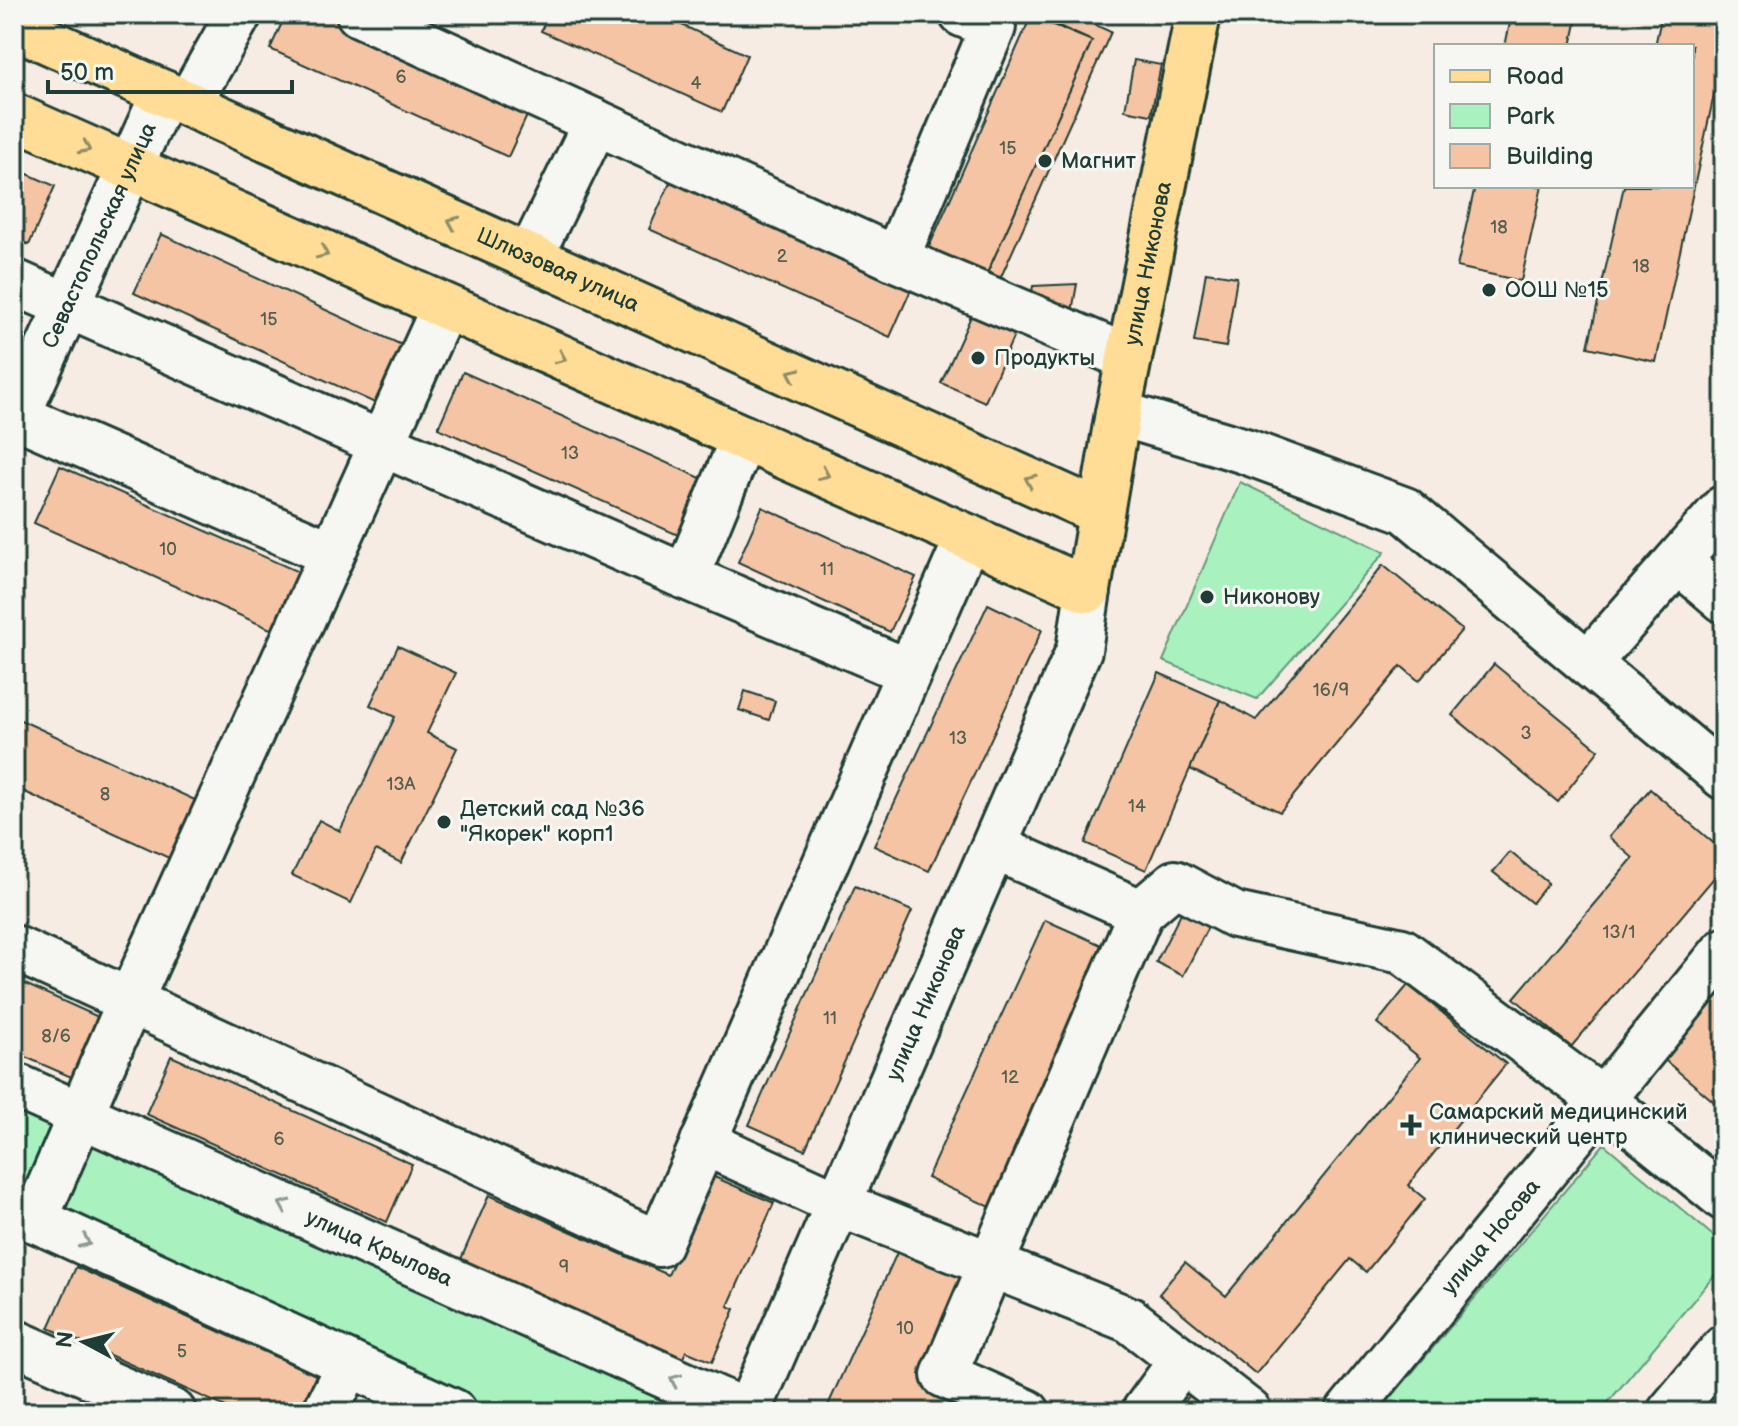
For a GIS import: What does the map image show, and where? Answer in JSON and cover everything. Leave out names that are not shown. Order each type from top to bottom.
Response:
[{"type":"main road","name":"улица Никонова","points":[[1088,590],[1118,413],[1198,14]]},
{"type":"main road","name":"Шлюзовая улица","points":[[14,26],[1101,513]]},
{"type":"main road","points":[[14,116],[1088,590]]},
{"type":"street","name":"Севастопольская улица","points":[[16,420],[128,168],[239,14]]},
{"type":"street","points":[[359,14],[896,259],[1129,358]]},
{"type":"street","points":[[896,259],[992,18]]},
{"type":"street","points":[[530,257],[596,122]]},
{"type":"street","points":[[14,282],[909,672]]},
{"type":"street","points":[[444,307],[81,1115],[25,1215],[454,1412]]},
{"type":"street","points":[[1118,413],[1245,451],[1405,510],[1724,777]]},
{"type":"street","points":[[16,420],[332,554]]},
{"type":"street","points":[[686,577],[743,438]]},
{"type":"street","points":[[1588,663],[1724,508]]},
{"type":"street","points":[[14,948],[659,1244],[968,537]]},
{"type":"street","points":[[1678,561],[1724,600]]},
{"type":"street","name":"улица Никонова","points":[[747,1412],[1079,650],[1088,590]]},
{"type":"street","points":[[994,847],[1141,912]]},
{"type":"street","points":[[1027,1412],[944,1375],[1141,912],[1175,883],[1235,915],[1402,951],[1604,1101],[1724,1198]]},
{"type":"street","name":"улица Носова","points":[[1348,1412],[1724,951]]},
{"type":"street","name":"улица Крылова","points":[[14,1085],[747,1412]]},
{"type":"street","points":[[703,1142],[839,1204],[1130,1320],[1249,1412]]},
{"type":"street","points":[[14,1342],[173,1412]]},
{"type":"street","points":[[1670,1412],[1724,1348]]},
{"type":"street","points":[[1144,1412],[1182,1360]]},
{"type":"street","points":[[325,1412],[349,1364]]},
{"type":"green space","points":[[1240,482],[1385,552],[1257,699],[1163,661]]},
{"type":"green space","points":[[14,1102],[679,1406],[676,1412],[489,1412],[14,1195]]},
{"type":"green space","points":[[1604,1144],[1724,1245],[1724,1264],[1600,1412],[1379,1412]]},
{"type":"building","points":[[286,14],[332,14],[532,105],[508,157],[270,49]]},
{"type":"building","points":[[548,14],[658,14],[747,55],[722,112],[541,31]]},
{"type":"building","name":"Магнит","points":[[1051,14],[1071,14],[1111,32],[996,288],[983,282],[1092,41],[1048,21]]},
{"type":"building","points":[[1512,14],[1578,14],[1571,44],[1505,44]]},
{"type":"building","points":[[1662,14],[1724,14],[1724,49],[1694,187],[1694,44],[1655,44]]},
{"type":"building","points":[[1031,16],[1092,41],[983,282],[925,256]]},
{"type":"building","points":[[1134,60],[1161,65],[1151,115],[1125,110]]},
{"type":"building","points":[[14,168],[55,186],[29,245],[14,238]]},
{"type":"building","points":[[674,174],[914,283],[890,337],[649,229]]},
{"type":"building","points":[[1475,188],[1542,188],[1521,281],[1457,267]]},
{"type":"building","points":[[1624,188],[1694,188],[1656,362],[1588,347]]},
{"type":"building","points":[[161,234],[404,346],[377,404],[134,293]]},
{"type":"building","points":[[1206,272],[1237,277],[1226,347],[1194,342]]},
{"type":"building","points":[[1077,284],[1071,317],[1030,302],[1033,286]]},
{"type":"building","name":"Продукты","points":[[972,314],[1015,333],[985,402],[941,383]]},
{"type":"building","points":[[463,372],[703,479],[678,535],[438,428]]},
{"type":"building","points":[[60,466],[303,574],[277,632],[34,523]]},
{"type":"building","points":[[762,507],[916,577],[890,632],[738,562]]},
{"type":"building","points":[[1383,565],[1462,630],[1419,681],[1401,666],[1280,812],[1190,769],[1220,700],[1256,720]]},
{"type":"building","points":[[988,604],[1042,630],[929,871],[874,846]]},
{"type":"building","points":[[398,646],[456,673],[427,733],[457,748],[401,863],[376,850],[351,903],[292,875],[319,820],[340,831],[395,717],[370,705]]},
{"type":"building","points":[[1494,664],[1599,750],[1558,802],[1452,715]]},
{"type":"building","points":[[1159,673],[1220,700],[1146,870],[1085,843]]},
{"type":"building","points":[[745,691],[775,701],[769,720],[739,710]]},
{"type":"building","points":[[14,717],[197,801],[171,859],[14,787]]},
{"type":"building","points":[[1650,789],[1724,852],[1724,866],[1571,1047],[1514,998],[1633,858],[1609,837]]},
{"type":"building","points":[[1510,852],[1548,883],[1532,903],[1493,872]]},
{"type":"building","points":[[855,886],[912,911],[805,1150],[749,1125]]},
{"type":"building","points":[[1183,909],[1210,923],[1183,976],[1156,962]]},
{"type":"building","points":[[1045,920],[1117,952],[1083,998],[1013,1151],[1024,1155],[999,1211],[927,1178]]},
{"type":"building","points":[[14,979],[105,1020],[78,1080],[14,1052]]},
{"type":"building","points":[[1724,982],[1724,1110],[1661,1057]]},
{"type":"building","name":"Самарский медицинский клинический центр","points":[[1408,985],[1506,1064],[1408,1185],[1425,1199],[1366,1272],[1350,1259],[1256,1374],[1159,1294],[1185,1262],[1226,1296],[1420,1058],[1377,1023]]},
{"type":"building","points":[[1724,1048],[1724,1071],[1713,1062]]},
{"type":"building","points":[[171,1056],[412,1164],[387,1222],[146,1114]]},
{"type":"building","points":[[712,1176],[774,1203],[728,1306],[735,1309],[712,1362],[686,1351],[680,1365],[625,1341],[629,1334],[461,1259],[489,1195],[668,1275]]},
{"type":"building","points":[[900,1246],[970,1277],[925,1379],[999,1412],[825,1412]]},
{"type":"building","points":[[76,1267],[316,1375],[299,1412],[237,1412],[49,1328]]},
{"type":"building","points":[[1198,1385],[1231,1412],[1176,1412]]},
{"type":"place","name":"Магнит","points":[[1045,161]]},
{"type":"place","name":"ООШ №15","points":[[1489,290]]},
{"type":"place","name":"Продукты","points":[[978,358]]},
{"type":"place","name":"Никонову","points":[[1207,597]]},
{"type":"place","name":"Детский сад №36 \"Якорек\" корп1","points":[[444,822]]},
{"type":"place","name":"Самарский медицинский клинический центр","points":[[1411,1125]]}]
